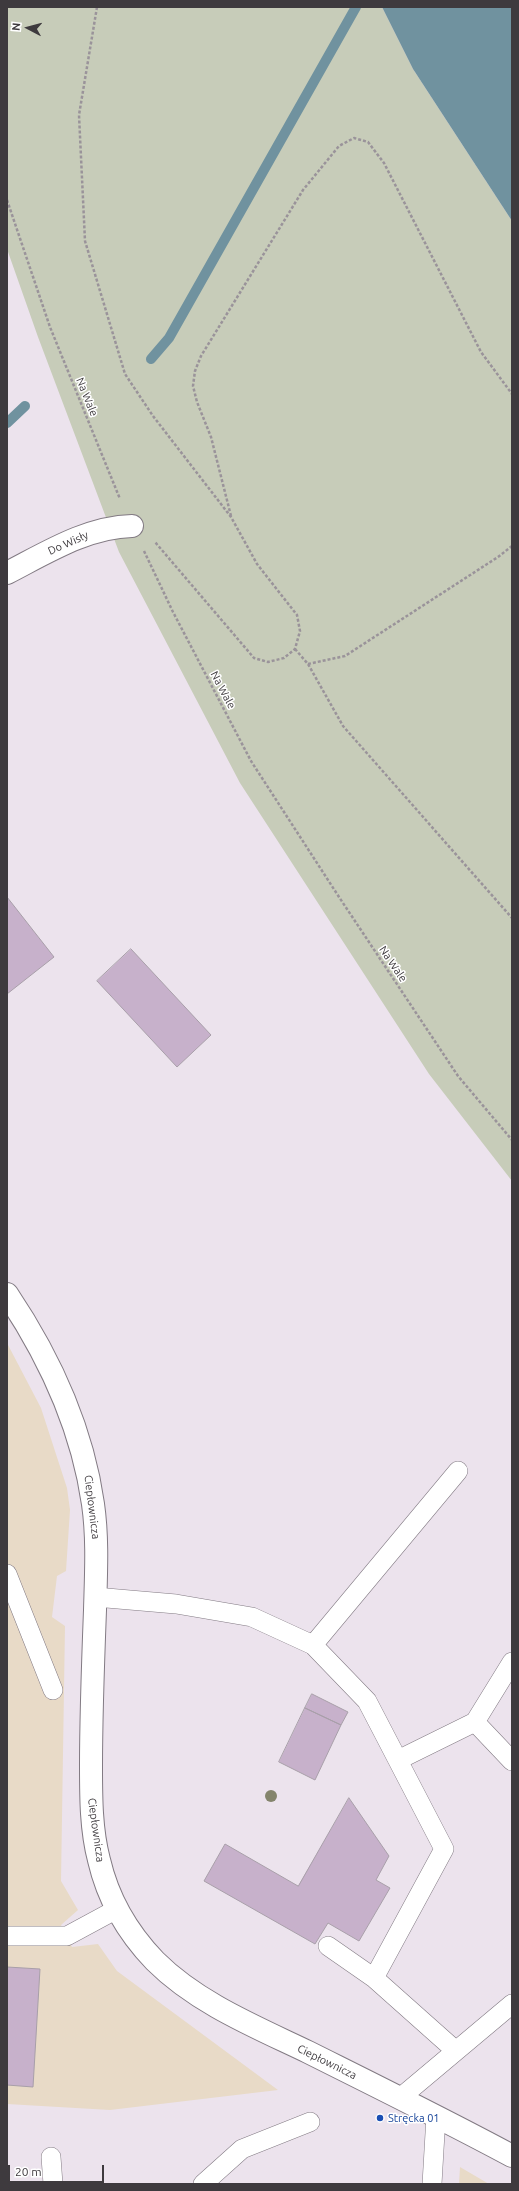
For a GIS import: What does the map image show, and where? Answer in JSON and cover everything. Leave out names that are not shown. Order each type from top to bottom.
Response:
[{"type":"street","name":"Do Wisły","points":[[7,572],[62,545],[100,529],[132,526]]},
{"type":"street","name":"Ciepłownicza","points":[[7,1294],[46,1358],[68,1404],[84,1459],[95,1520],[97,1547],[91,1738],[91,1800],[99,1860],[116,1909],[139,1943],[157,1963],[186,1988],[234,2016],[436,2116],[512,2156]]},
{"type":"lane","points":[[313,1645],[458,1471]]},
{"type":"lane","points":[[7,1574],[53,1690]]},
{"type":"lane","points":[[95,1597],[176,1604],[252,1617],[313,1645],[367,1701],[444,1848],[374,1978]]},
{"type":"lane","points":[[398,1760],[475,1722],[512,1662]]},
{"type":"lane","points":[[475,1722],[512,1761]]},
{"type":"lane","points":[[7,1936],[67,1936],[116,1909]]},
{"type":"lane","points":[[328,1946],[374,1978],[456,2051]]},
{"type":"lane","points":[[400,2098],[512,2004]]},
{"type":"lane","points":[[432,2184],[436,2116]]},
{"type":"lane","points":[[203,2184],[242,2149],[310,2122]]},
{"type":"lane","points":[[51,2158],[53,2184]]},
{"type":"path","points":[[97,7],[79,115],[85,241],[125,374],[152,416],[231,517],[258,564],[297,615],[300,631],[295,649],[284,658],[268,662],[254,658],[167,554],[148,536],[132,526]]},
{"type":"path","points":[[231,517],[211,437],[197,402],[193,386],[195,371],[201,356],[303,190],[339,146],[354,138],[368,142],[384,163],[482,352],[512,394]]},
{"type":"path","name":"Na Wale","points":[[7,200],[50,327],[132,526],[173,612],[251,761],[338,898],[458,1076],[512,1140]]},
{"type":"path","points":[[308,664],[345,656],[498,557],[512,546]]},
{"type":"path","points":[[295,649],[308,664],[343,726],[512,918]]},
{"type":"shaded area","points":[[7,1343],[41,1408],[67,1488],[70,1510],[66,1571],[57,1576],[52,1617],[65,1626],[61,1881],[78,1910],[61,1925],[72,1947],[98,1944],[117,1971],[278,2090],[110,2110],[7,2104]]},
{"type":"shaded area","points":[[460,2167],[489,2184],[459,2184]]},
{"type":"green space","points":[[7,7],[382,7],[413,69],[512,221],[512,1181],[429,1074],[240,783],[119,552],[38,337],[7,249]]},
{"type":"water","points":[[382,7],[512,7],[512,221],[413,69]]},
{"type":"building","points":[[7,897],[54,957],[7,994]]},
{"type":"building","points":[[131,949],[211,1035],[177,1067],[97,981]]},
{"type":"building","points":[[312,1694],[348,1712],[341,1725],[305,1708]]},
{"type":"building","points":[[305,1708],[341,1725],[315,1780],[279,1762]]},
{"type":"building","points":[[349,1798],[389,1856],[376,1880],[390,1888],[359,1941],[328,1923],[315,1944],[204,1881],[225,1844],[298,1886]]},
{"type":"building","points":[[7,1967],[40,1969],[33,2087],[7,2085]]},
{"type":"waterway","points":[[151,359],[169,338],[356,7]]},
{"type":"waterway","points":[[7,423],[25,406]]},
{"type":"place","name":"Stręcka 01","points":[[380,2118]]}]
